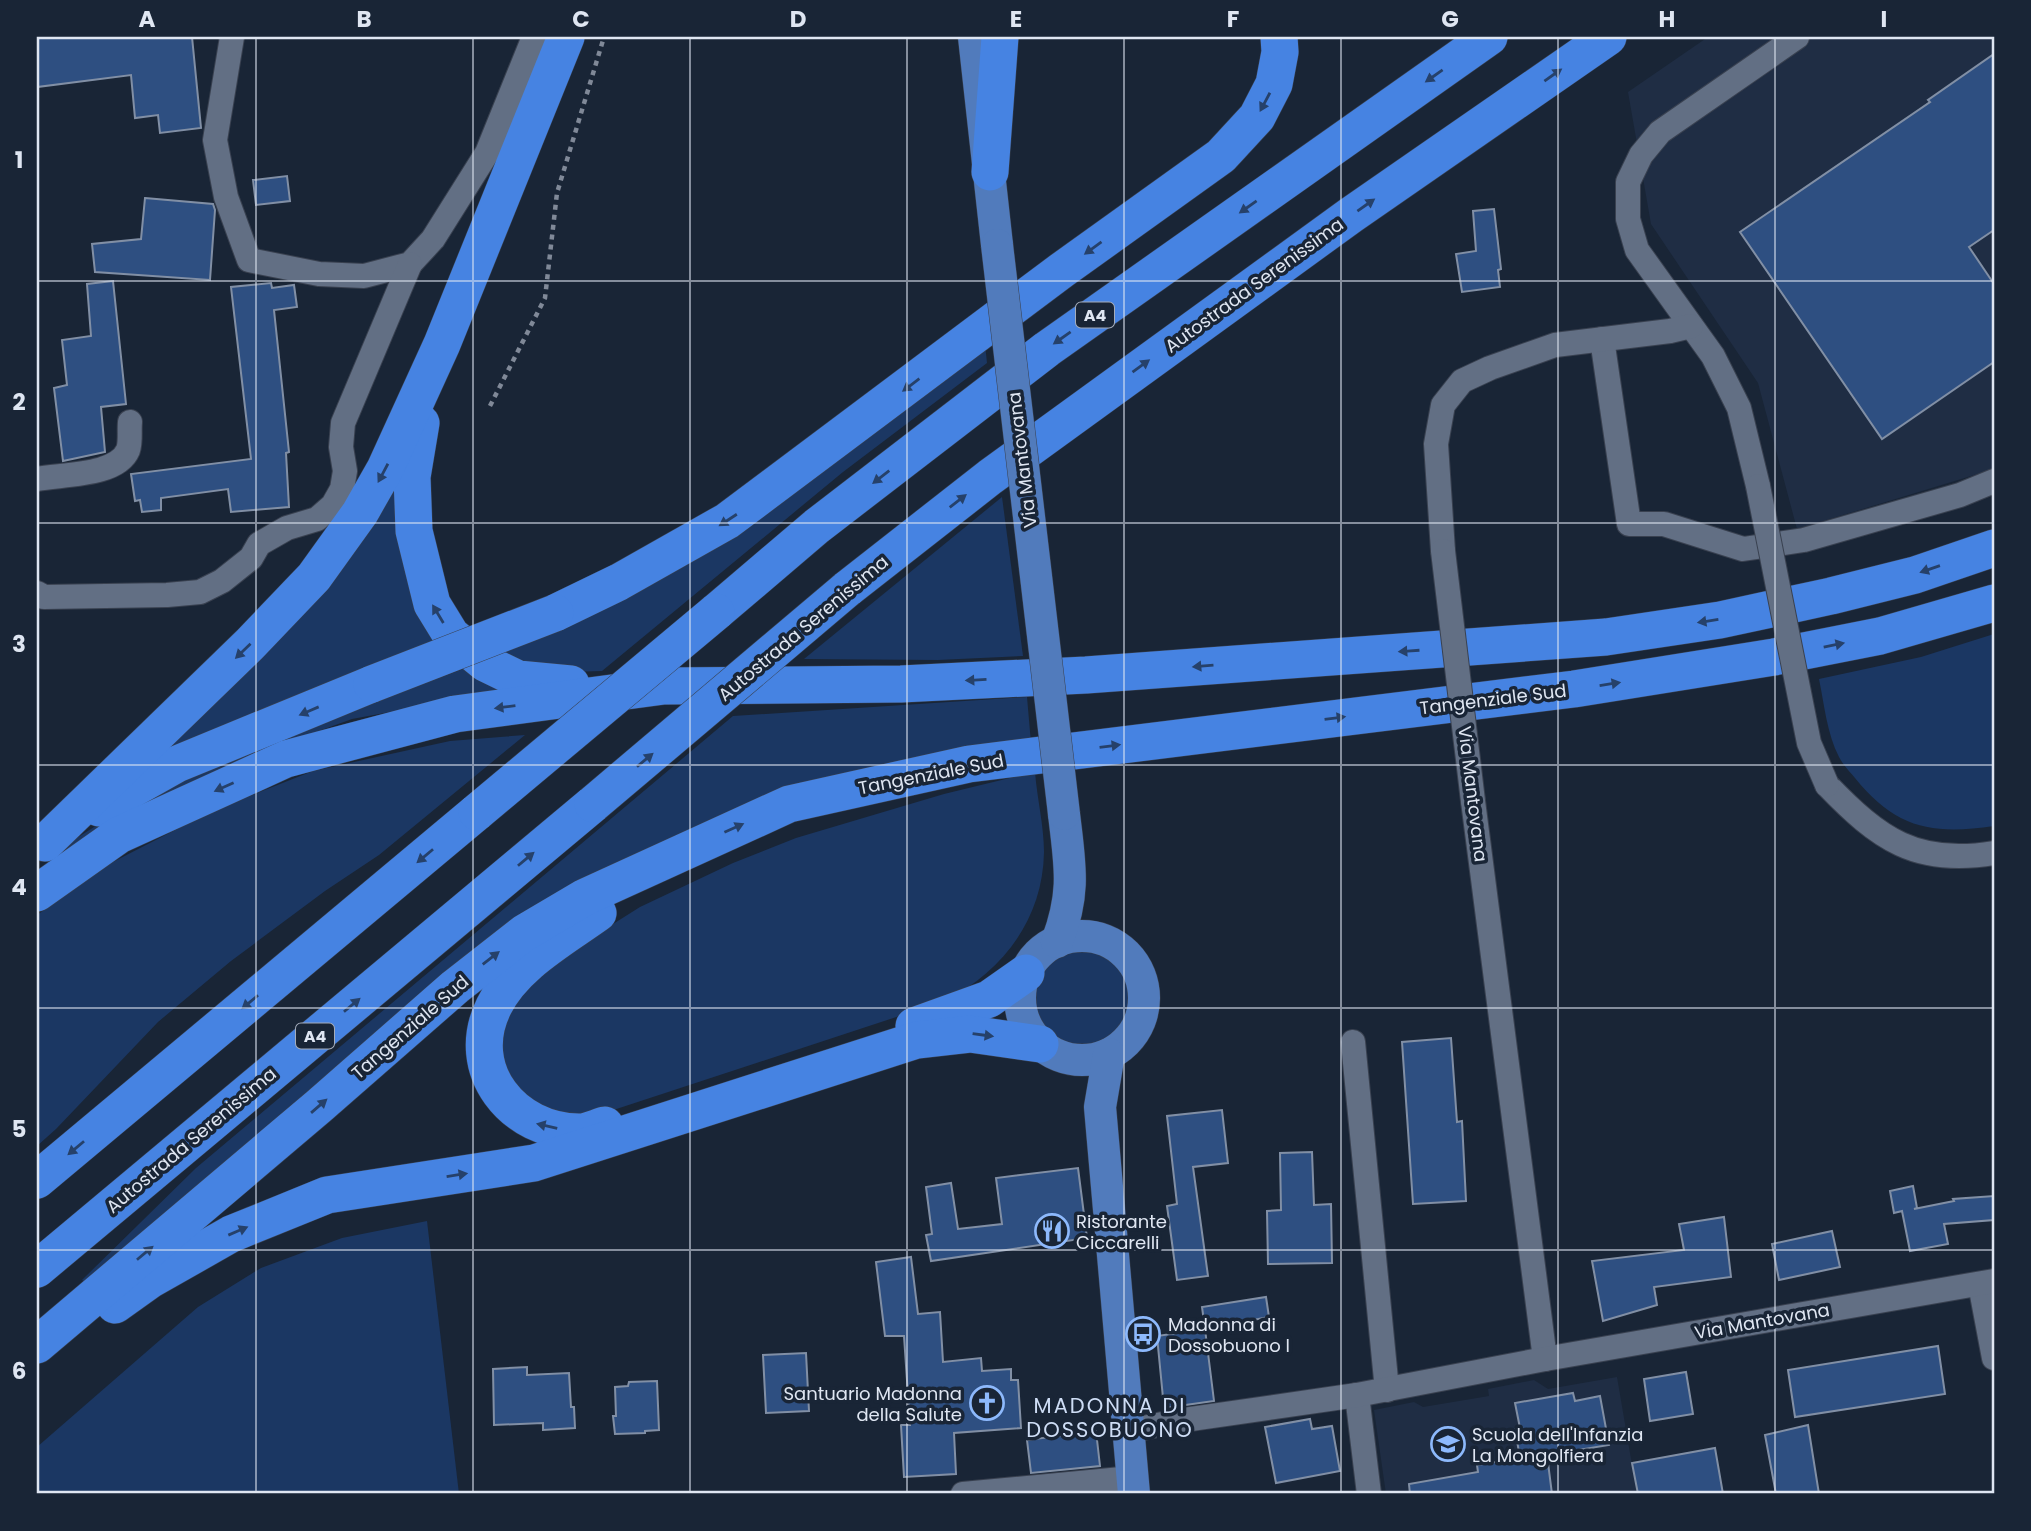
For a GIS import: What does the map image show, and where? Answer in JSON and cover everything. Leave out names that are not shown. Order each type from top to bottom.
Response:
[{"type":"highway","points":[[41,846],[250,644],[314,577],[360,513],[385,469],[442,344],[566,37]]},
{"type":"highway","points":[[990,172],[1000,37]]},
{"type":"highway","points":[[41,846],[91,812],[177,764],[372,684],[555,614],[619,582],[727,521],[1062,270],[1221,156],[1257,117],[1274,84],[1280,52],[1279,37]]},
{"type":"highway","name":"A4","points":[[37,1180],[817,526],[1047,349],[1489,37]]},
{"type":"highway","name":"Autostrada Serenissima","points":[[37,1269],[847,589],[1001,468],[1351,215],[1608,37]]},
{"type":"highway","points":[[442,344],[424,408],[412,477],[414,531],[432,604],[451,635],[485,663],[518,679],[552,684],[664,687],[901,684],[1086,675],[1606,637],[1720,620],[1831,596],[1915,575],[1994,548]]},
{"type":"highway","name":"Tangenziale Sud","points":[[37,1345],[455,987],[524,933],[585,897],[789,804],[969,764],[1574,689],[1774,657],[1880,636],[1994,603]]},
{"type":"highway","points":[[1880,636],[1994,624]]},
{"type":"highway","points":[[37,893],[119,835],[286,759],[455,714],[664,687]]},
{"type":"highway","points":[[681,852],[533,961],[508,986],[493,1007],[486,1034],[486,1059],[490,1077],[512,1108],[540,1126],[581,1132],[989,999],[1026,973]]},
{"type":"highway","points":[[37,1360],[150,1280],[231,1234],[327,1195],[534,1163],[917,1040],[970,1034],[1040,1044]]},
{"type":"main road","name":"Via Mantovana","points":[[974,37],[1072,884],[1067,915],[1057,942]]},
{"type":"main road","name":"Via Mantovana","points":[[1072,884],[1083,912],[1100,939],[1126,954],[1141,978],[1144,993],[1144,1008],[1136,1028],[1122,1046],[1095,1057]]},
{"type":"main road","points":[[1100,939],[1078,937],[1057,942],[1034,960],[1021,988],[1021,1003],[1030,1032],[1040,1044],[1059,1055],[1095,1057],[1133,1486]]},
{"type":"street","points":[[232,37],[215,140],[226,197],[248,260],[319,274],[364,276],[410,264]]},
{"type":"street","points":[[37,593],[44,597],[200,592],[222,581],[251,558],[259,544],[274,534],[317,519],[333,505],[342,489],[345,471],[341,447],[343,424],[410,264],[433,239],[487,153],[534,37]]},
{"type":"street","points":[[1797,37],[1660,132],[1641,155],[1628,181],[1628,219],[1637,250],[1713,356],[1739,408],[1758,486],[1808,743],[1827,785],[1879,834],[1909,849],[1972,857],[1994,853]]},
{"type":"street","name":"Via Mantovana","points":[[1545,1359],[1443,551],[1437,444],[1443,405],[1462,381],[1555,345],[1691,326]]},
{"type":"street","points":[[1602,339],[1629,524],[1664,524],[1743,549],[1804,540],[1960,495],[1994,481]]},
{"type":"street","points":[[37,479],[100,471],[119,463],[129,448],[130,422]]},
{"type":"street","points":[[1353,1042],[1387,1390]]},
{"type":"street","name":"Via Mantovana","points":[[1129,1431],[1387,1390],[1545,1359],[1987,1282],[1994,1358]]},
{"type":"street","points":[[1357,1395],[1369,1494]]},
{"type":"street","points":[[963,1494],[1133,1486]]},
{"type":"path","points":[[490,406],[545,298],[557,192],[604,37]]},
{"type":"shaded area","points":[[1708,37],[1994,37],[1994,469],[1797,529],[1758,383],[1651,224],[1628,92]]},
{"type":"shaded area","points":[[985,344],[987,363],[843,472],[602,671],[549,668],[498,652]]},
{"type":"shaded area","points":[[398,470],[443,644],[132,777]]},
{"type":"shaded area","points":[[1002,497],[1023,656],[938,660],[804,659]]},
{"type":"shaded area","points":[[1994,634],[1994,826],[1972,829],[1934,828],[1901,818],[1870,795],[1841,760],[1829,729],[1819,679],[1921,657]]},
{"type":"shaded area","points":[[471,666],[505,691],[352,719],[239,760],[144,805],[57,858],[53,853],[140,798],[236,754]]},
{"type":"shaded area","points":[[1027,697],[1031,743],[626,865],[87,1283],[82,1280],[196,1168],[733,716]]},
{"type":"shaded area","points":[[525,735],[379,855],[325,891],[231,961],[158,1022],[37,1146],[37,915],[111,863],[212,811],[313,771],[450,741]]},
{"type":"shaded area","points":[[1035,772],[1044,852],[1042,876],[1028,921],[1002,958],[966,989],[945,1001],[586,1119],[528,1104],[499,1058],[507,1006],[556,960],[640,907],[733,863],[796,838],[944,794]]},
{"type":"shaded area","points":[[1083,948],[1102,951],[1118,962],[1129,978],[1132,997],[1129,1016],[1118,1032],[1102,1043],[1083,1046],[1064,1043],[1048,1032],[1037,1016],[1034,997],[1037,978],[1048,962],[1064,951]]},
{"type":"shaded area","points":[[427,1221],[459,1494],[37,1494],[37,1447],[198,1307],[261,1268],[342,1238]]},
{"type":"shaded area","points":[[1617,1377],[1637,1494],[1386,1494],[1374,1410],[1414,1402],[1423,1407],[1489,1396],[1488,1389],[1534,1380],[1548,1389]]},
{"type":"building","points":[[37,37],[192,37],[201,128],[160,133],[158,115],[135,118],[131,75],[37,87]]},
{"type":"building","points":[[1994,54],[1994,230],[1969,247],[1994,284],[1994,362],[1882,439],[1740,232],[1930,102],[1928,100]]},
{"type":"building","points":[[287,176],[290,201],[256,205],[253,180]]},
{"type":"building","points":[[145,198],[213,204],[215,210],[210,280],[95,272],[92,244],[141,239]]},
{"type":"building","points":[[1494,209],[1501,269],[1498,270],[1500,287],[1462,292],[1456,254],[1476,251],[1473,211]]},
{"type":"building","points":[[113,281],[126,404],[101,407],[105,452],[63,461],[54,388],[67,385],[62,340],[91,336],[87,284]]},
{"type":"building","points":[[271,283],[272,288],[294,285],[297,307],[274,310],[289,452],[286,453],[289,507],[231,512],[228,489],[161,498],[161,510],[142,512],[140,500],[135,501],[131,474],[251,459],[231,287]]},
{"type":"building","points":[[1451,1038],[1457,1122],[1462,1121],[1466,1201],[1413,1204],[1402,1042]]},
{"type":"building","points":[[1222,1110],[1228,1163],[1193,1167],[1208,1276],[1177,1280],[1167,1206],[1177,1204],[1167,1116]]},
{"type":"building","points":[[1312,1152],[1314,1205],[1331,1204],[1332,1263],[1268,1264],[1267,1211],[1281,1210],[1280,1153]]},
{"type":"building","points":[[1078,1168],[1087,1238],[931,1261],[926,1235],[932,1234],[926,1187],[951,1183],[958,1229],[1002,1224],[996,1178]]},
{"type":"building","points":[[1913,1186],[1917,1208],[1914,1209],[1954,1201],[1953,1199],[1994,1196],[1994,1220],[1944,1224],[1948,1244],[1910,1251],[1902,1211],[1894,1213],[1890,1191]]},
{"type":"building","points":[[1724,1217],[1731,1277],[1654,1287],[1657,1305],[1603,1321],[1592,1261],[1684,1250],[1679,1224]]},
{"type":"building","points":[[1832,1231],[1840,1267],[1779,1280],[1772,1244]]},
{"type":"building","points":[[911,1257],[918,1314],[940,1312],[943,1362],[981,1358],[982,1371],[1011,1369],[1011,1380],[1018,1380],[1021,1428],[954,1433],[956,1474],[904,1477],[901,1425],[910,1425],[904,1336],[885,1336],[876,1262]]},
{"type":"building","points":[[1266,1297],[1269,1317],[1205,1329],[1202,1307]]},
{"type":"building","points":[[1205,1329],[1214,1401],[1164,1408],[1157,1336]]},
{"type":"building","points":[[1938,1346],[1945,1394],[1795,1417],[1788,1370]]},
{"type":"building","points":[[806,1353],[809,1411],[766,1413],[763,1355]]},
{"type":"building","points":[[527,1367],[527,1375],[569,1373],[575,1428],[543,1430],[543,1423],[494,1425],[493,1369]]},
{"type":"building","points":[[1686,1372],[1693,1414],[1650,1421],[1644,1379]]},
{"type":"building","points":[[657,1381],[659,1430],[615,1434],[615,1387],[628,1386],[629,1382]]},
{"type":"building","points":[[1573,1393],[1575,1401],[1600,1396],[1609,1445],[1547,1455],[1552,1494],[1410,1494],[1409,1484],[1478,1472],[1477,1465],[1520,1458],[1515,1429],[1520,1428],[1515,1403]]},
{"type":"building","points":[[1310,1419],[1312,1429],[1332,1426],[1340,1471],[1276,1483],[1265,1427]]},
{"type":"building","points":[[1808,1425],[1819,1494],[1776,1494],[1765,1435]]},
{"type":"building","points":[[1096,1431],[1100,1466],[1031,1473],[1027,1440]]},
{"type":"building","points":[[1715,1448],[1723,1494],[1638,1494],[1632,1463]]},
{"type":"place","name":"Ristorante Ciccarelli","points":[[1052,1231]]},
{"type":"place","name":"Madonna di Dossobuono I","points":[[1143,1334]]},
{"type":"place","name":"Santuario Madonna della Salute","points":[[987,1403]]},
{"type":"place","name":"Scuola dell'Infanzia La Mongolfiera","points":[[1448,1444]]},
{"type":"district","name":"MADONNA DI DOSSOBUONO","points":[[1110,1417]]}]
